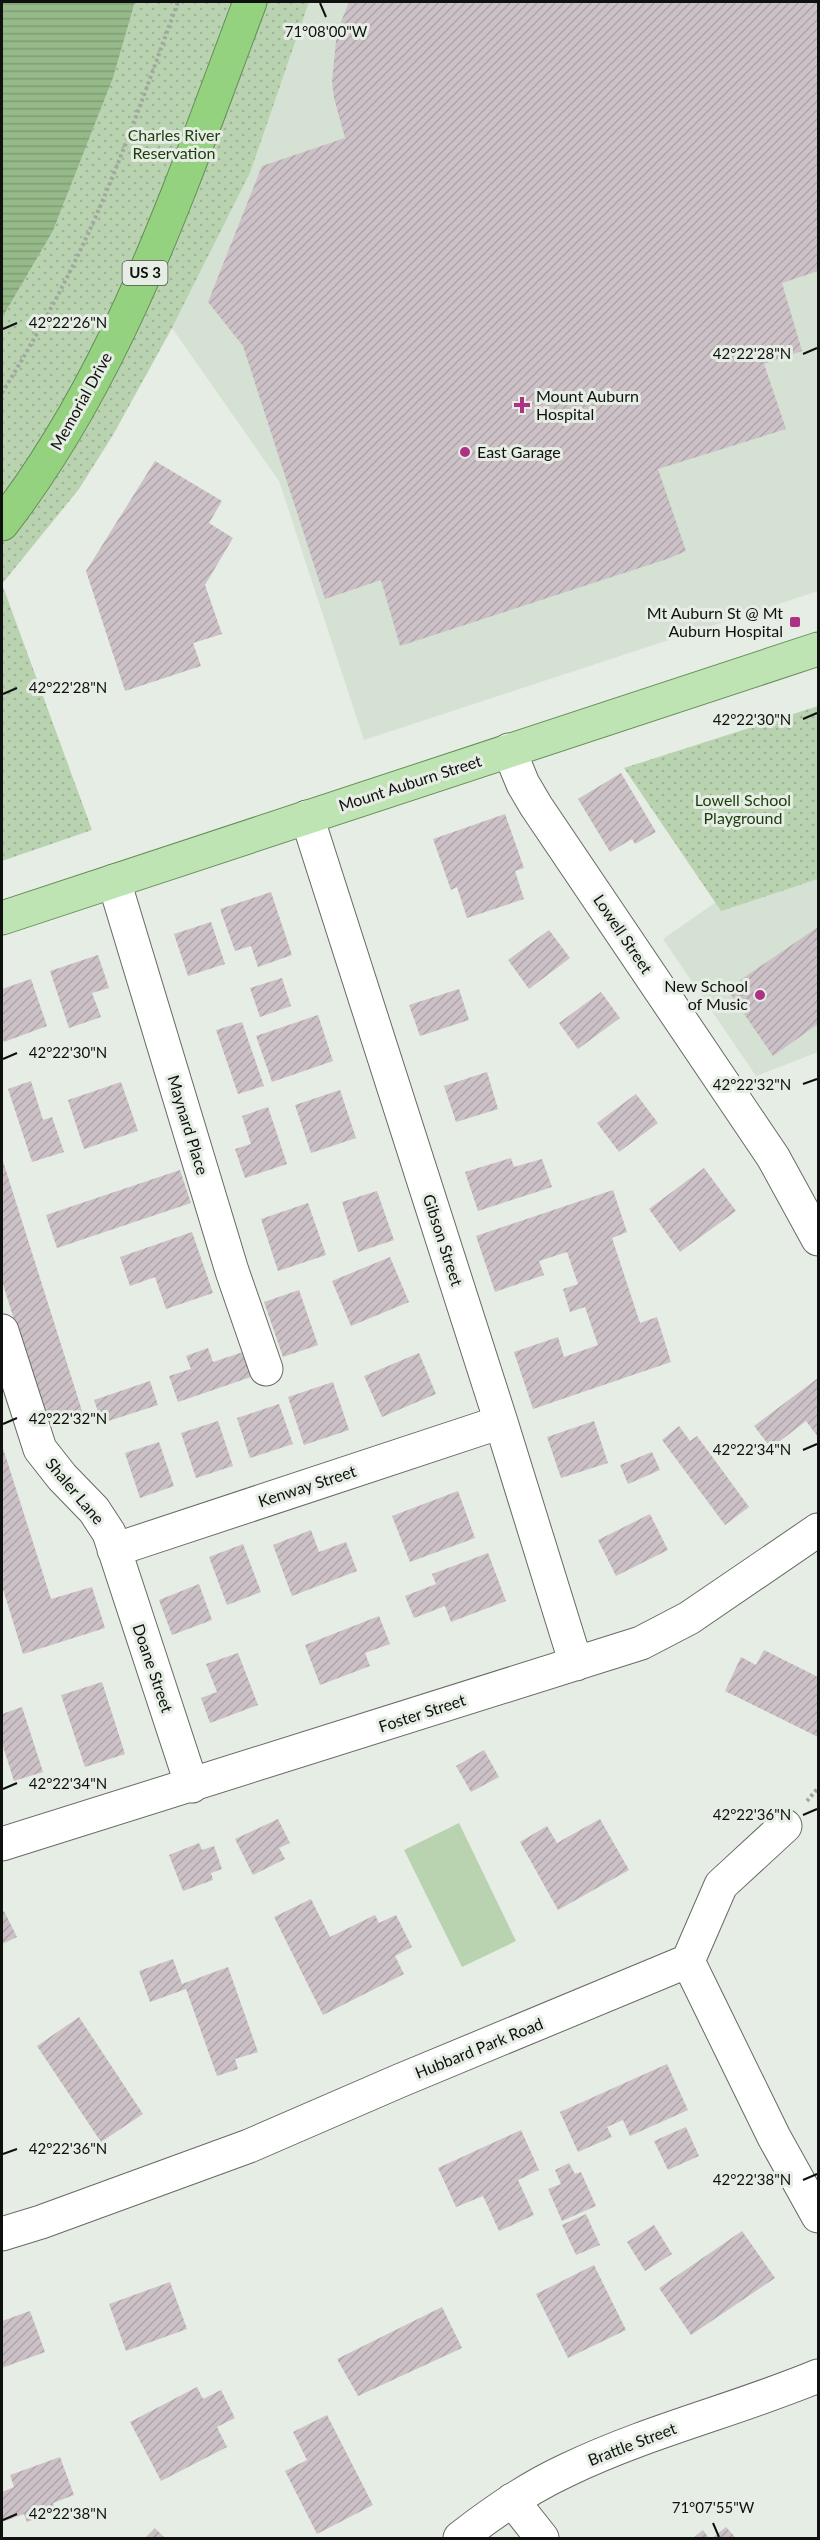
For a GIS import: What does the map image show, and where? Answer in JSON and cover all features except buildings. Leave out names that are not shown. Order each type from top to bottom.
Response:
[{"type":"highway","name":"Memorial Drive","points":[[2,524],[54,452],[81,407],[134,300],[184,178],[250,2]]},
{"type":"main road","name":"Mount Auburn Street","points":[[2,918],[819,649]]},
{"type":"street","name":"Lowell Street","points":[[509,750],[523,784],[536,806],[773,1157],[819,1239]]},
{"type":"street","name":"Gibson Street","points":[[307,817],[576,1664]]},
{"type":"street","name":"Maynard Place","points":[[114,881],[232,1271],[266,1369]]},
{"type":"street","name":"Shaler Lane","points":[[2,1331],[40,1449],[103,1522],[114,1550]]},
{"type":"street","name":"Kenway Street","points":[[114,1550],[501,1422]]},
{"type":"street","name":"Foster Street","points":[[2,1844],[641,1643],[673,1628],[819,1530]]},
{"type":"street","name":"Doane Street","points":[[114,1550],[192,1786]]},
{"type":"street","points":[[785,1826],[721,1885],[688,1961],[774,2137],[819,2216]]},
{"type":"street","name":"Hubbard Park Road","points":[[2,2234],[249,2146],[688,1961]]},
{"type":"street","name":"Brattle Street","points":[[460,2538],[512,2500],[567,2470],[609,2452],[819,2376]]},
{"type":"street","points":[[512,2500],[542,2538]]},
{"type":"path","points":[[2,393],[52,308],[78,255],[107,190],[178,2]]},
{"type":"shaded area","points":[[2,2],[135,2],[113,78],[53,231],[2,318]]},
{"type":"shaded area","name":"Mount Auburn Hospital","points":[[309,2],[818,2],[818,591],[364,740],[279,481],[172,328],[250,173]]},
{"type":"shaded area","name":"New School of Music","points":[[818,879],[818,1052],[756,1076],[663,939],[716,902],[721,910]]},
{"type":"green space","name":"Charles River Reservation","points":[[135,2],[309,2],[250,173],[172,328],[113,435],[79,489],[2,584],[2,318],[53,231],[113,78]]},
{"type":"green space","points":[[2,584],[92,830],[2,861]]},
{"type":"green space","name":"Lowell School Playground","points":[[818,706],[818,879],[721,911],[624,768]]},
{"type":"green space","points":[[459,1823],[516,1941],[462,1967],[404,1850]]},
{"type":"place","name":"Mount Auburn Hospital","points":[[522,405]]},
{"type":"place","name":"East Garage","points":[[465,452]]},
{"type":"place","name":"Mt Auburn St @ Mt Auburn Hospital","points":[[795,622]]},
{"type":"place","name":"New School of Music","points":[[760,995]]}]
